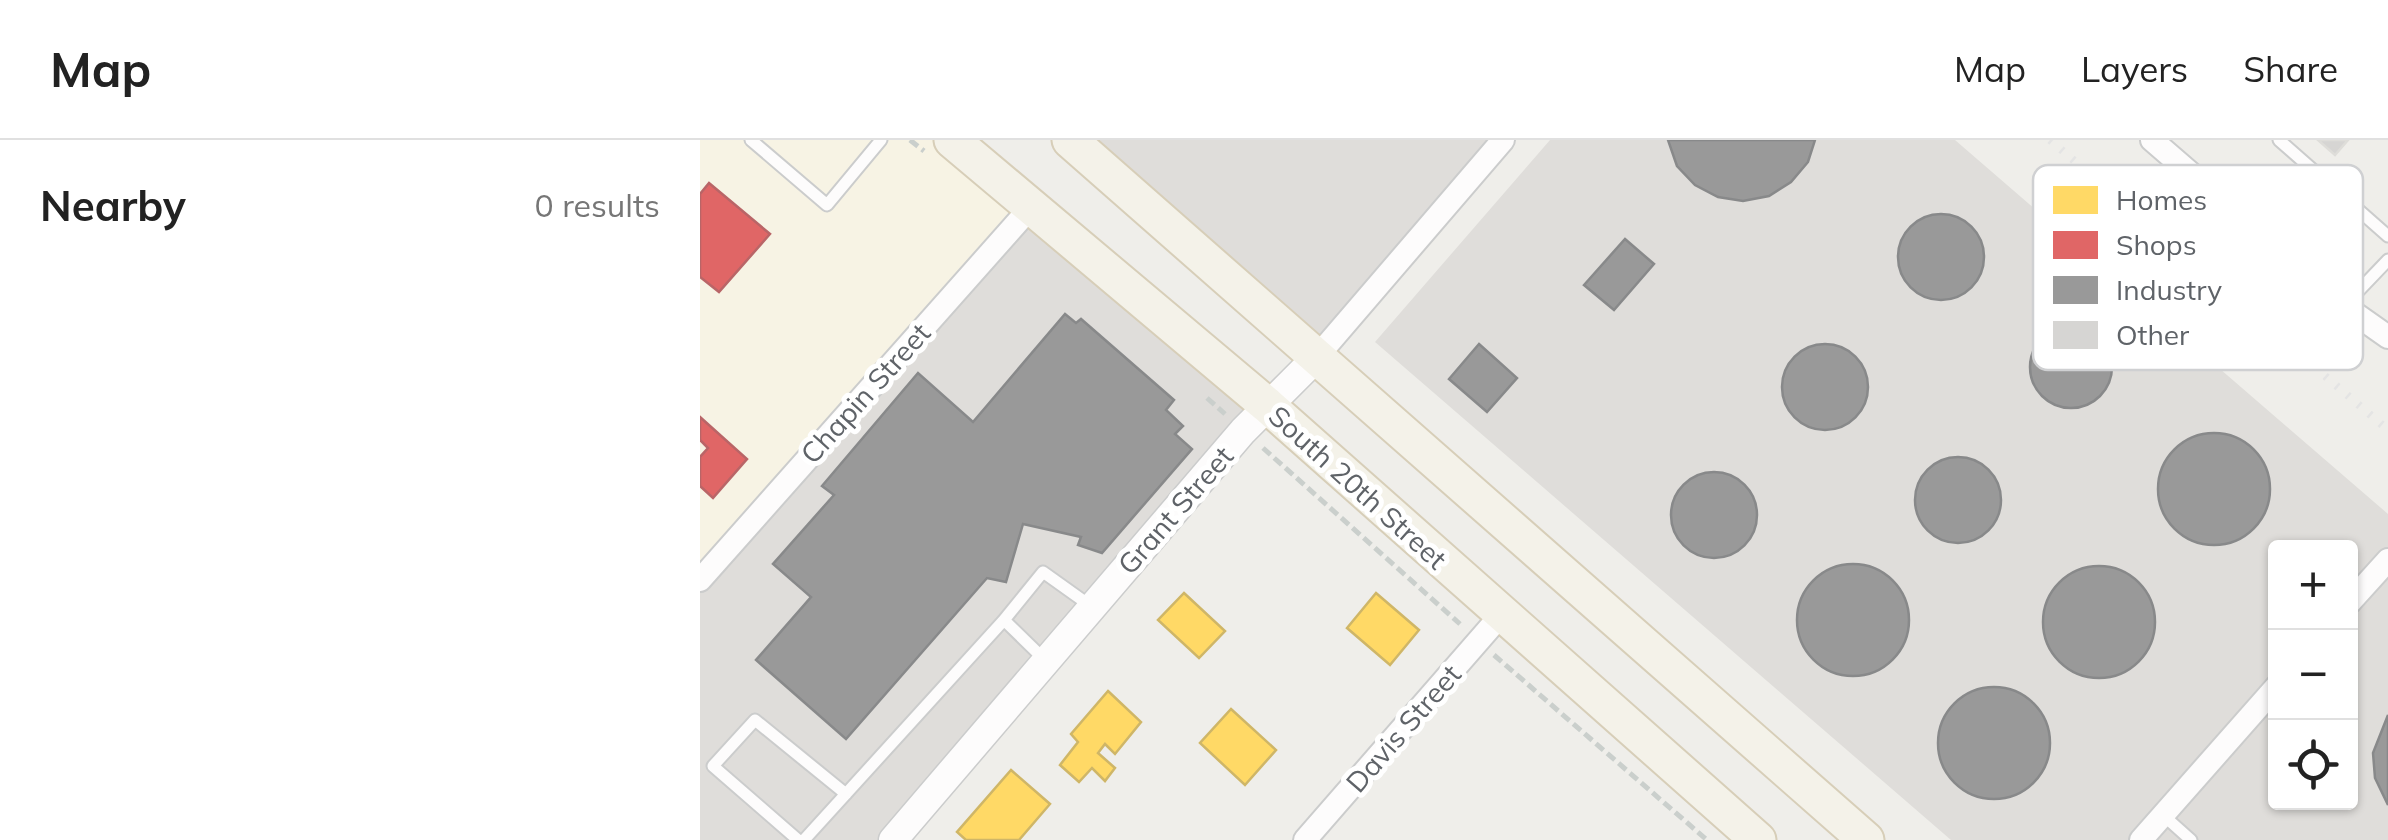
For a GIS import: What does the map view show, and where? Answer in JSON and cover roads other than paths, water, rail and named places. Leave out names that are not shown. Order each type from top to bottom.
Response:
[{"type":"main road","points":[[1082,144],[1315,359],[1866,840]]},
{"type":"main road","name":"South 20th Street","points":[[938,146],[1031,208],[1267,405],[1490,628],[1741,834]]},
{"type":"street","name":"Grant Street","points":[[893,840],[1243,431],[1315,359],[1503,140]]},
{"type":"street","points":[[2152,140],[2181,165]]},
{"type":"street","name":"Chapin Street","points":[[700,580],[1031,208]]},
{"type":"street","points":[[2363,320],[2388,338]]},
{"type":"street","points":[[2358,593],[2388,560]]},
{"type":"street","name":"Davis Street","points":[[1305,840],[1490,628]]},
{"type":"street","points":[[2141,840],[2268,697]]},
{"type":"lane","points":[[751,140],[827,205],[881,140]]},
{"type":"lane","points":[[2279,140],[2307,165]]},
{"type":"lane","points":[[2363,214],[2388,236]]},
{"type":"lane","points":[[2363,286],[2388,260]]},
{"type":"lane","points":[[846,794],[755,720],[714,766],[801,840],[846,794],[1004,620],[1043,572],[1092,607]]},
{"type":"lane","points":[[1004,620],[1046,661]]},
{"type":"lane","points":[[2163,815],[2191,840]]},
{"type":"railway","points":[[2050,140],[2079,165]]},
{"type":"railway","points":[[2318,370],[2388,430]]}]
